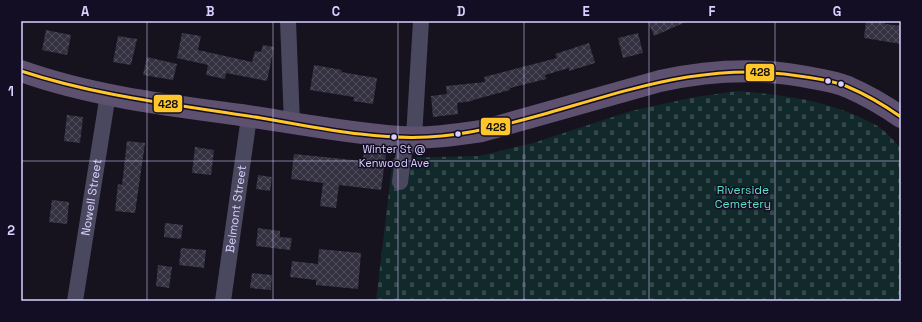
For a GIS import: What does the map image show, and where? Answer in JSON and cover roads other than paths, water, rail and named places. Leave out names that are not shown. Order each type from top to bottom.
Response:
[{"type":"main road","points":[[21,71],[42,79],[108,94],[292,124],[401,137],[453,136],[482,131],[660,81],[693,74],[735,70],[786,73],[846,86],[901,117]]},
{"type":"street","points":[[288,21],[292,124]]},
{"type":"street","points":[[400,182],[404,152],[414,137],[421,21]]},
{"type":"street","name":"Nowell Street","points":[[74,301],[108,94]]},
{"type":"street","name":"Belmont Street","points":[[223,301],[249,117]]},
{"type":"place","name":"Winter St @ Kenwood Ave","points":[[394,137]]},
{"type":"park label","name":"Riverside Cemetery","points":[[743,197]]}]
